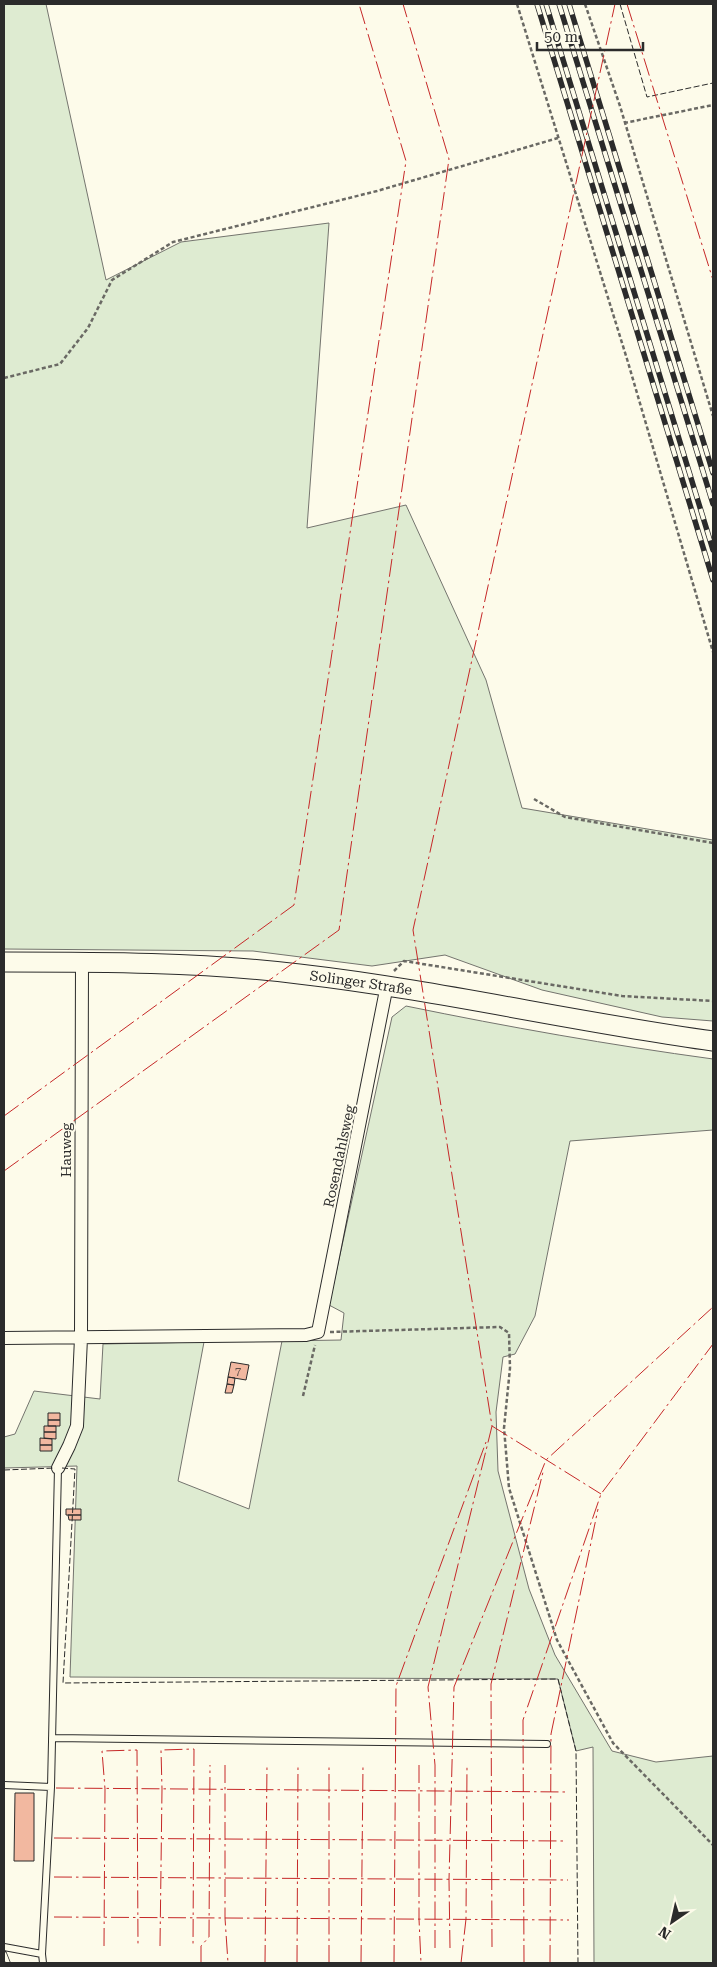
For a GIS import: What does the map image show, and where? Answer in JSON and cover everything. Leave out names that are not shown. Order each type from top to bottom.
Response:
[{"type":"main road","name":"Solinger Straße","points":[[4,962],[204,965],[297,973],[387,985],[484,1001],[580,1020],[713,1041]]},
{"type":"street","name":"Hauweg","points":[[58,1468],[77,1426],[81,1338],[82,962]]},
{"type":"street","name":"Rosendahlsweg","points":[[318,1332],[387,985]]},
{"type":"street","points":[[4,1338],[306,1335],[318,1332]]},
{"type":"lane","points":[[43,1963],[51,1787],[58,1468]]},
{"type":"lane","points":[[52,1738],[547,1744]]},
{"type":"lane","points":[[4,1785],[51,1787]]},
{"type":"lane","points":[[4,1948],[42,1954]]},
{"type":"path","points":[[517,4],[627,358],[713,652]]},
{"type":"path","points":[[585,4],[620,106],[713,416]]},
{"type":"path","points":[[624,124],[713,105]]},
{"type":"path","points":[[4,378],[60,364],[88,328],[112,280],[173,242],[377,191],[558,138]]},
{"type":"path","points":[[534,799],[565,817],[713,843]]},
{"type":"path","points":[[387,985],[393,972],[404,962],[622,996],[713,1001]]},
{"type":"path","points":[[303,1396],[318,1332],[500,1327],[509,1333],[510,1368],[504,1428],[509,1488],[557,1640],[612,1743],[713,1845]]},
{"type":"green space","points":[[4,4],[46,4],[106,280],[181,242],[329,223],[307,528],[406,505],[486,680],[522,808],[713,840],[713,1021],[662,1017],[542,990],[445,955],[372,966],[253,951],[4,949]]},
{"type":"green space","points":[[406,1006],[559,1035],[713,1059],[713,1130],[570,1141],[535,1316],[515,1354],[503,1357],[496,1412],[498,1471],[529,1589],[555,1655],[612,1751],[656,1762],[713,1756],[713,1963],[594,1963],[593,1747],[576,1751],[558,1679],[70,1677],[77,1466],[4,1468],[4,1437],[15,1434],[34,1391],[100,1399],[103,1344],[204,1342],[178,1481],[249,1509],[282,1341],[341,1340],[344,1313],[329,1305],[392,1017]]},
{"type":"building","points":[[231,1362],[249,1365],[246,1380],[228,1377]]},
{"type":"building","points":[[228,1377],[235,1378],[234,1385],[227,1384]]},
{"type":"building","points":[[227,1384],[234,1385],[232,1393],[225,1393]]},
{"type":"building","points":[[48,1413],[60,1413],[60,1420],[48,1420]]},
{"type":"building","points":[[48,1420],[60,1420],[60,1426],[48,1426]]},
{"type":"building","points":[[44,1426],[56,1426],[56,1432],[44,1432]]},
{"type":"building","points":[[44,1432],[56,1432],[56,1439],[44,1438]]},
{"type":"building","points":[[40,1438],[52,1439],[52,1445],[40,1445]]},
{"type":"building","points":[[40,1445],[52,1445],[52,1451],[40,1451]]},
{"type":"building","points":[[66,1509],[81,1509],[81,1515],[66,1515]]},
{"type":"building","points":[[68,1515],[81,1515],[81,1520],[69,1520]]},
{"type":"building","points":[[15,1793],[34,1793],[34,1861],[14,1861]]},
{"type":"railway","points":[[537,4],[713,580]]},
{"type":"railway","points":[[546,4],[713,550]]},
{"type":"railway","points":[[559,4],[713,504]]},
{"type":"railway","points":[[569,4],[713,473]]},
{"type":"railway","points":[[4,1953],[8,1963]]},
{"type":"fence","points":[[620,4],[647,97],[713,83]]},
{"type":"fence","points":[[4,1470],[55,1468]]},
{"type":"fence","points":[[62,1468],[75,1469],[63,1683],[558,1679],[576,1751],[578,1963]]},
{"type":"power","points":[[4,1116],[294,905],[406,161],[359,4]]},
{"type":"power","points":[[4,1171],[339,930],[449,159],[403,4]]},
{"type":"power","points":[[435,1948],[435,1765],[428,1687],[492,1426],[413,930],[615,4]]},
{"type":"power","points":[[627,4],[713,280]]},
{"type":"power","points":[[450,1948],[449,1880],[454,1687],[546,1460],[713,1307]]},
{"type":"power","points":[[524,1963],[523,1720],[601,1494],[713,1344]]},
{"type":"power","points":[[492,1426],[601,1494]]},
{"type":"power","points":[[394,1963],[396,1686],[486,1442]]},
{"type":"power","points":[[492,1947],[491,1684],[543,1472]]},
{"type":"power","points":[[550,1963],[551,1734],[598,1509]]},
{"type":"power","points":[[160,1946],[161,1750],[194,1749],[193,1947]]},
{"type":"power","points":[[104,1946],[105,1789],[102,1751],[137,1750],[138,1946]]},
{"type":"power","points":[[201,1963],[201,1946],[209,1937],[210,1765]]},
{"type":"power","points":[[225,1765],[225,1918],[228,1963]]},
{"type":"power","points":[[265,1963],[267,1765]]},
{"type":"power","points":[[297,1963],[298,1765]]},
{"type":"power","points":[[361,1963],[363,1765]]},
{"type":"power","points":[[419,1765],[419,1919],[421,1963]]},
{"type":"power","points":[[329,1766],[329,1963]]},
{"type":"power","points":[[461,1963],[466,1919],[467,1766]]},
{"type":"power","points":[[56,1788],[568,1792]]},
{"type":"power","points":[[54,1838],[565,1841]]},
{"type":"power","points":[[54,1877],[568,1880]]},
{"type":"power","points":[[54,1917],[569,1920]]}]
